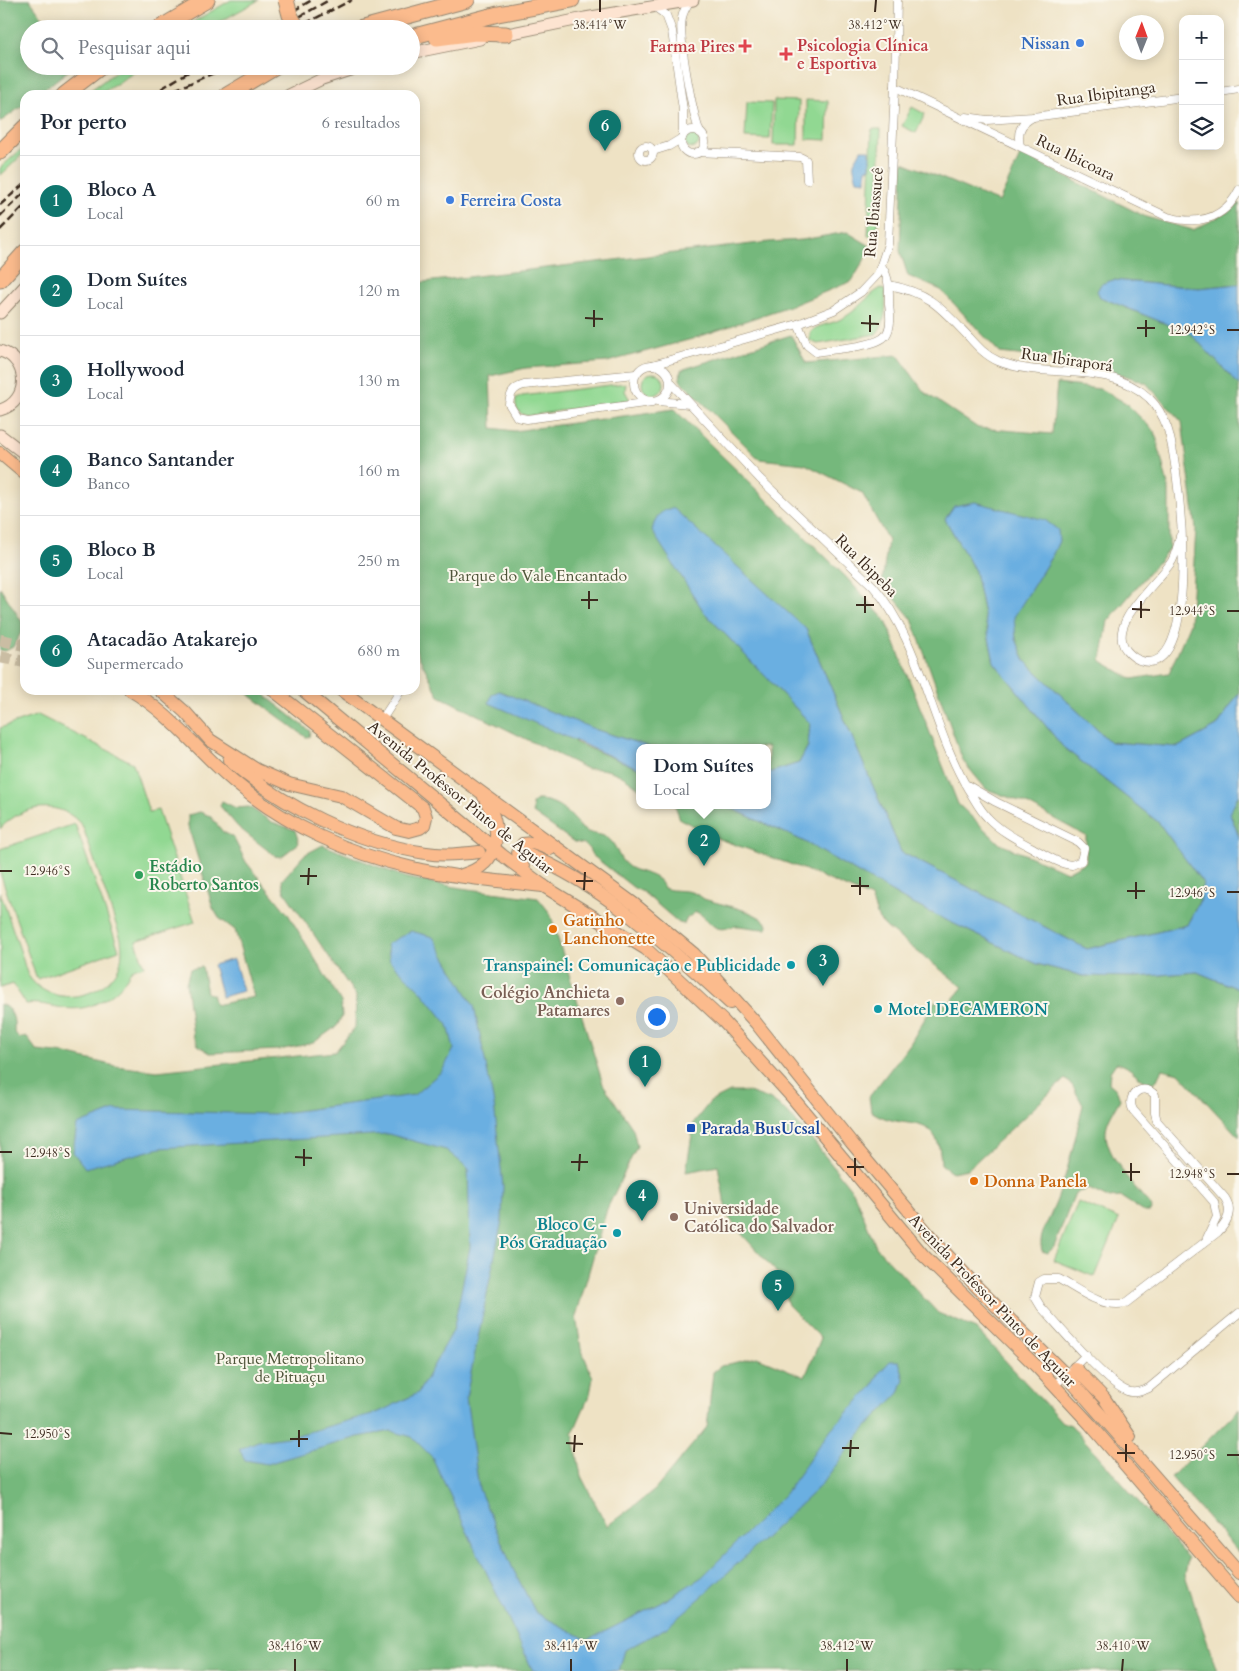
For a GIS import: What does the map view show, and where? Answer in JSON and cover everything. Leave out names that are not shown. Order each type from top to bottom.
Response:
[{"type":"highway","points":[[286,0],[293,20]]},
{"type":"highway","points":[[393,20],[467,0]]},
{"type":"highway","points":[[420,35],[498,14],[572,0]]},
{"type":"highway","points":[[171,20],[198,2]]},
{"type":"highway","points":[[420,41],[475,33],[506,34]]},
{"type":"highway","points":[[71,90],[90,75]]},
{"type":"highway","points":[[235,90],[261,75]]},
{"type":"highway","points":[[0,152],[20,132]]},
{"type":"highway","points":[[0,280],[20,258]]},
{"type":"main road","points":[[420,51],[692,0]]},
{"type":"main road","points":[[299,90],[334,75]]},
{"type":"main road","points":[[0,313],[20,291]]},
{"type":"main road","points":[[0,351],[12,356],[18,363],[20,370]]},
{"type":"main road","points":[[0,410],[8,408],[19,396],[20,392]]},
{"type":"main road","points":[[0,435],[20,450]]},
{"type":"main road","points":[[0,453],[20,470]]},
{"type":"main road","points":[[137,695],[158,709],[237,784],[300,828],[381,860],[415,869],[545,887]]},
{"type":"main road","points":[[166,695],[245,773],[276,796],[350,832],[402,849],[427,854],[479,852]]},
{"type":"main road","points":[[210,740],[257,770],[288,784],[341,796],[396,828],[409,831],[424,825],[426,817],[424,808],[279,695]]},
{"type":"main road","name":"Avenida Professor Pinto de Aguiar","points":[[309,695],[494,849],[545,887],[646,949],[724,1021],[792,1097],[923,1255],[1090,1424],[1239,1597]]},
{"type":"main road","name":"Avenida Professor Pinto de Aguiar","points":[[347,695],[634,904],[675,937],[723,984],[850,1142],[936,1243],[972,1282],[1070,1371],[1154,1474],[1239,1573]]},
{"type":"main road","points":[[352,695],[361,706]]},
{"type":"main road","points":[[460,876],[482,866],[493,855],[492,817],[483,796]]},
{"type":"main road","points":[[460,819],[485,826],[491,822],[492,817]]},
{"type":"main road","points":[[524,871],[518,853],[523,844],[538,844],[568,857]]},
{"type":"main road","points":[[529,856],[562,870],[634,919],[756,1024]]},
{"type":"main road","points":[[1070,1371],[1086,1379],[1104,1398],[1154,1474]]},
{"type":"street","points":[[692,0],[684,10],[681,29],[692,107],[702,136],[703,147],[698,152]]},
{"type":"street","name":"Rua Ibiassucê","points":[[652,365],[687,357],[798,324],[834,310],[853,298],[873,281],[882,267],[888,244],[897,0]]},
{"type":"street","points":[[653,6],[666,15],[672,31],[683,110],[682,137],[684,150]]},
{"type":"street","name":"Rua Ibicoara","points":[[895,87],[1168,217],[1182,221],[1206,220],[1216,216],[1226,208],[1239,190]]},
{"type":"street","points":[[1224,91],[1239,89]]},
{"type":"street","name":"Rua Ibipitanga","points":[[954,115],[987,120],[1033,117],[1179,98]]},
{"type":"street","points":[[1020,146],[1019,133],[1021,126],[1033,117]]},
{"type":"street","points":[[653,151],[668,146],[693,130],[718,152]]},
{"type":"street","points":[[668,146],[691,154],[718,152],[803,158],[807,164],[807,180]]},
{"type":"street","points":[[798,324],[807,345],[816,352],[876,342],[883,338],[889,328],[889,285],[882,267]]},
{"type":"street","name":"Rua Ibiraporá","points":[[889,285],[913,291],[931,300],[995,360],[1029,368],[1105,375],[1124,382],[1150,400],[1161,412],[1172,446],[1184,564],[1183,585],[1172,644],[1166,654],[1158,659],[1150,662],[1141,661],[1126,651],[1121,644],[1122,625],[1171,562],[1180,536]]},
{"type":"street","name":"Rua Ibiassucê","points":[[666,372],[674,363],[687,357]]},
{"type":"street","points":[[652,365],[666,372],[670,382],[667,393],[655,401],[637,394],[634,384],[636,374],[640,369],[652,365]]},
{"type":"street","points":[[636,374],[524,385],[514,389],[510,396],[510,410],[517,417],[528,419],[655,401],[689,404]]},
{"type":"street","name":"Rua Ibipeba","points":[[670,382],[760,479],[874,586],[888,603],[904,635],[955,768],[987,817],[1014,838],[1066,865],[1072,865],[1081,861],[1084,848],[1078,842],[966,784]]},
{"type":"street","points":[[381,721],[398,695]]},
{"type":"street","points":[[1207,1238],[1217,1217],[1214,1202],[1133,1110],[1130,1100],[1140,1090],[1149,1090],[1155,1095],[1157,1121],[1229,1204],[1229,1214],[1226,1221],[1221,1229],[1207,1238],[1126,1303],[1118,1305],[1104,1303],[1059,1279],[1044,1279],[1039,1282],[1035,1290],[1037,1302],[1098,1367],[1122,1389],[1135,1392],[1142,1391],[1210,1339],[1239,1313]]},
{"type":"street","points":[[1054,1386],[1086,1355]]},
{"type":"street","points":[[1086,1379],[1098,1367]]},
{"type":"green space","points":[[0,0],[30,0],[44,20],[20,20],[20,75],[63,75],[43,90],[20,90],[20,108],[0,122]]},
{"type":"green space","points":[[231,0],[259,0],[223,20],[197,20]]},
{"type":"green space","points":[[112,75],[130,75],[107,90],[91,90]]},
{"type":"green space","points":[[774,100],[799,101],[798,145],[773,145]]},
{"type":"green space","points":[[806,100],[828,101],[827,140],[806,139]]},
{"type":"green space","points":[[747,102],[772,103],[770,139],[745,138]]},
{"type":"green space","points":[[912,107],[925,114],[916,133],[902,126]]},
{"type":"green space","points":[[872,129],[881,129],[877,236],[868,236]]},
{"type":"green space","points":[[692,134],[697,136],[699,141],[697,146],[692,148],[687,146],[685,141],[687,136]]},
{"type":"green space","points":[[20,150],[20,157],[0,176],[0,168]]},
{"type":"green space","name":"Parque do Vale Encantado","points":[[1021,154],[1146,217],[1193,230],[1234,209],[1239,203],[1239,284],[1198,288],[1113,280],[1100,297],[1191,334],[1239,385],[1239,693],[1217,726],[1178,747],[1110,742],[1025,661],[1016,639],[1013,617],[1053,554],[945,519],[975,571],[994,662],[1063,747],[1158,822],[1203,883],[1199,902],[1187,925],[1087,949],[901,852],[806,629],[704,612],[810,723],[808,746],[799,763],[771,772],[771,744],[641,744],[597,730],[574,742],[636,767],[636,786],[616,773],[603,769],[587,769],[439,696],[420,659],[420,283],[769,242],[802,240],[847,232],[872,247],[852,281],[798,303],[692,339],[607,362],[526,368],[490,376],[492,428],[514,431],[674,409],[844,575],[886,621],[958,804],[1000,844],[1067,872],[1086,862],[1086,836],[1027,804],[986,789],[963,761],[912,619],[882,583],[888,540],[862,493],[805,464],[759,459],[680,380],[681,370],[791,335],[806,363],[898,355],[924,392],[978,428],[1052,434],[1057,384],[1100,389],[1126,403],[1155,432],[1169,490],[1169,549],[1108,621],[1101,661],[1132,679],[1169,673],[1190,623],[1196,529],[1182,422],[1146,383],[1090,363],[1000,353],[941,290],[908,276],[900,251],[903,162],[999,202]]},
{"type":"green space","points":[[881,288],[885,290],[885,313],[880,329],[876,334],[818,344],[810,341],[810,333],[813,330],[845,317]]},
{"type":"green space","points":[[653,373],[663,380],[664,384],[657,394],[653,395],[643,388],[642,384],[649,374]]},
{"type":"green space","points":[[626,383],[625,391],[630,400],[527,416],[519,412],[516,405],[516,399],[522,396]]},
{"type":"green space","points":[[0,587],[20,619],[20,635],[13,647],[5,651],[0,650]]},
{"type":"green space","points":[[250,695],[266,695],[310,731],[309,737],[306,737]]},
{"type":"green space","name":"Estádio Roberto Santos","points":[[38,715],[133,763],[149,812],[158,810],[195,922],[136,941],[144,966],[132,970],[120,986],[99,1002],[76,1009],[43,1004],[26,1004],[13,984],[0,988],[0,892],[27,973],[39,987],[50,993],[75,996],[100,988],[118,969],[121,958],[121,939],[83,827],[64,812],[53,808],[42,808],[19,814],[0,829],[0,728]]},
{"type":"green space","points":[[1239,793],[1239,837],[1230,813]]},
{"type":"green space","points":[[537,800],[548,801],[557,805],[584,830],[609,839],[625,864],[658,879],[664,888],[697,894],[704,899],[756,915],[768,925],[767,929],[739,926],[725,929],[719,928],[696,912],[687,918],[684,924],[679,923],[643,892],[634,888],[592,855],[584,844],[574,842],[533,813],[532,804]]},
{"type":"green space","points":[[222,801],[236,808],[249,807],[272,822],[295,830],[299,843],[281,857],[275,856],[238,827],[220,806]]},
{"type":"green space","points":[[676,809],[733,809],[803,841],[907,901],[1037,964],[1083,976],[1137,977],[1197,972],[1239,989],[1239,1137],[1179,1073],[1162,1069],[1157,1080],[1151,1084],[1122,1064],[1116,1063],[1110,1072],[1109,1083],[1117,1090],[1120,1099],[1108,1122],[1107,1140],[1116,1161],[1152,1207],[1150,1212],[1144,1212],[1121,1197],[1108,1198],[1089,1189],[1075,1193],[1054,1247],[1048,1253],[1042,1251],[1042,1236],[1066,1174],[1083,1105],[1072,1085],[1065,1079],[968,1169],[952,1172],[941,1164],[939,1146],[934,1135],[927,1128],[883,1118],[871,1111],[869,1097],[910,1044],[935,1001],[948,1005],[963,987],[887,928],[879,920],[871,898],[801,868],[719,839],[680,819]]},
{"type":"green space","points":[[200,812],[210,816],[223,832],[233,837],[246,862],[288,914],[341,1002],[342,1016],[337,1026],[313,1043],[279,1050],[210,1053],[198,1045],[193,1036],[186,983],[190,969],[202,967],[207,993],[212,994],[215,1005],[254,997],[235,930],[219,918],[213,908],[188,826],[188,815]]},
{"type":"green space","points":[[75,824],[119,950],[37,979],[0,873],[0,849]]},
{"type":"green space","name":"Parque Metropolitano de Pituaçu","points":[[323,845],[407,878],[461,888],[538,898],[550,913],[603,1084],[633,1129],[637,1146],[607,1209],[576,1316],[581,1348],[593,1378],[590,1394],[573,1433],[581,1476],[607,1526],[655,1490],[707,1427],[713,1372],[721,1366],[757,1357],[805,1377],[821,1338],[788,1305],[779,1275],[727,1215],[718,1166],[686,1172],[694,1122],[710,1102],[730,1092],[749,1092],[769,1099],[786,1111],[814,1142],[854,1193],[876,1247],[938,1313],[976,1329],[1062,1422],[1071,1425],[1188,1558],[1185,1575],[1217,1671],[0,1671],[0,1004],[8,1009],[12,1015],[14,1032],[20,1038],[26,1036],[37,1051],[66,1054],[115,1066],[157,1071],[335,1052],[355,1027],[356,996],[284,891],[282,880],[304,855]]},
{"type":"green space","points":[[1078,1202],[1119,1219],[1095,1277],[1054,1260]]},
{"type":"green space","points":[[1239,1409],[1239,1553],[1171,1477]]},
{"type":"water","points":[[861,150],[870,150],[870,168],[866,169],[866,181],[857,180],[854,169],[854,163]]},
{"type":"water","points":[[1113,280],[1198,288],[1239,284],[1239,385],[1191,334],[1100,297],[1097,291],[1101,284]]},
{"type":"water","points":[[975,502],[1045,520],[1058,530],[1059,541],[1053,554],[1014,617],[1016,639],[1025,661],[1110,742],[1178,747],[1217,726],[1239,693],[1239,793],[1230,813],[1239,837],[1239,989],[1197,972],[1137,977],[1083,976],[1037,964],[907,901],[803,841],[733,809],[771,809],[771,772],[799,763],[808,746],[810,723],[704,612],[652,531],[658,515],[673,508],[806,629],[901,852],[1087,949],[1187,925],[1199,902],[1203,883],[1158,822],[1063,747],[994,662],[975,571],[945,519],[954,506]]},
{"type":"water","points":[[499,691],[597,730],[641,744],[636,744],[636,767],[489,703],[492,694]]},
{"type":"water","points":[[411,931],[433,937],[474,1006],[494,1104],[503,1186],[502,1220],[466,1397],[479,1489],[513,1569],[536,1613],[588,1640],[661,1603],[702,1577],[784,1495],[831,1429],[871,1388],[880,1372],[890,1361],[899,1361],[904,1379],[899,1393],[860,1434],[820,1486],[666,1628],[625,1650],[619,1671],[533,1671],[432,1457],[412,1437],[391,1431],[358,1437],[267,1464],[245,1460],[239,1449],[258,1441],[294,1436],[379,1412],[418,1393],[453,1331],[470,1247],[468,1168],[446,1150],[388,1134],[160,1148],[85,1168],[73,1152],[77,1125],[115,1110],[274,1114],[414,1095],[442,1071],[454,1049],[448,1025],[421,991],[390,961],[387,944]]},
{"type":"water","points":[[234,959],[243,991],[222,997],[213,965]]},
{"type":"tunnel","points":[[0,640],[20,644]]},
{"type":"tunnel","points":[[0,657],[20,661]]},
{"type":"railway","points":[[278,20],[312,0]]},
{"type":"railway","points":[[294,20],[329,0]]},
{"type":"railway","points":[[312,20],[352,0]]},
{"type":"railway","points":[[159,90],[183,75]]},
{"type":"railway","points":[[174,90],[209,75]]},
{"type":"railway","points":[[0,205],[20,187]]},
{"type":"railway","points":[[0,216],[20,197]]},
{"type":"railway","points":[[0,230],[20,210]]},
{"type":"place","name":"Nissan","points":[[1080,43]]},
{"type":"place","name":"Farma Pires","points":[[745,46]]},
{"type":"place","name":"Psicologia Clínica e Esportiva","points":[[786,54]]},
{"type":"place","name":"Atacadão Atakarejo","points":[[605,151]]},
{"type":"place","name":"Ferreira Costa","points":[[450,200]]},
{"type":"place","name":"Dom Suítes","points":[[704,866]]},
{"type":"place","name":"Estádio Roberto Santos","points":[[139,875]]},
{"type":"place","name":"Gatinho Lanchonette","points":[[553,929]]},
{"type":"place","name":"Transpainel: Comunicação e Publicidade","points":[[791,965]]},
{"type":"place","name":"Hollywood","points":[[823,986]]},
{"type":"place","name":"Colégio Anchieta Patamares","points":[[620,1001]]},
{"type":"place","name":"Motel DECAMERON","points":[[878,1009]]},
{"type":"place","name":"Bloco A","points":[[645,1087]]},
{"type":"place","name":"Parada BusUcsal","points":[[691,1128]]},
{"type":"place","name":"Donna Panela","points":[[974,1181]]},
{"type":"place","name":"Universidade Católica do Salvador","points":[[674,1217]]},
{"type":"place","name":"Banco Santander","points":[[642,1221]]},
{"type":"place","name":"Bloco C - Pós Graduação","points":[[617,1233]]},
{"type":"place","name":"Bloco B","points":[[778,1311]]}]
